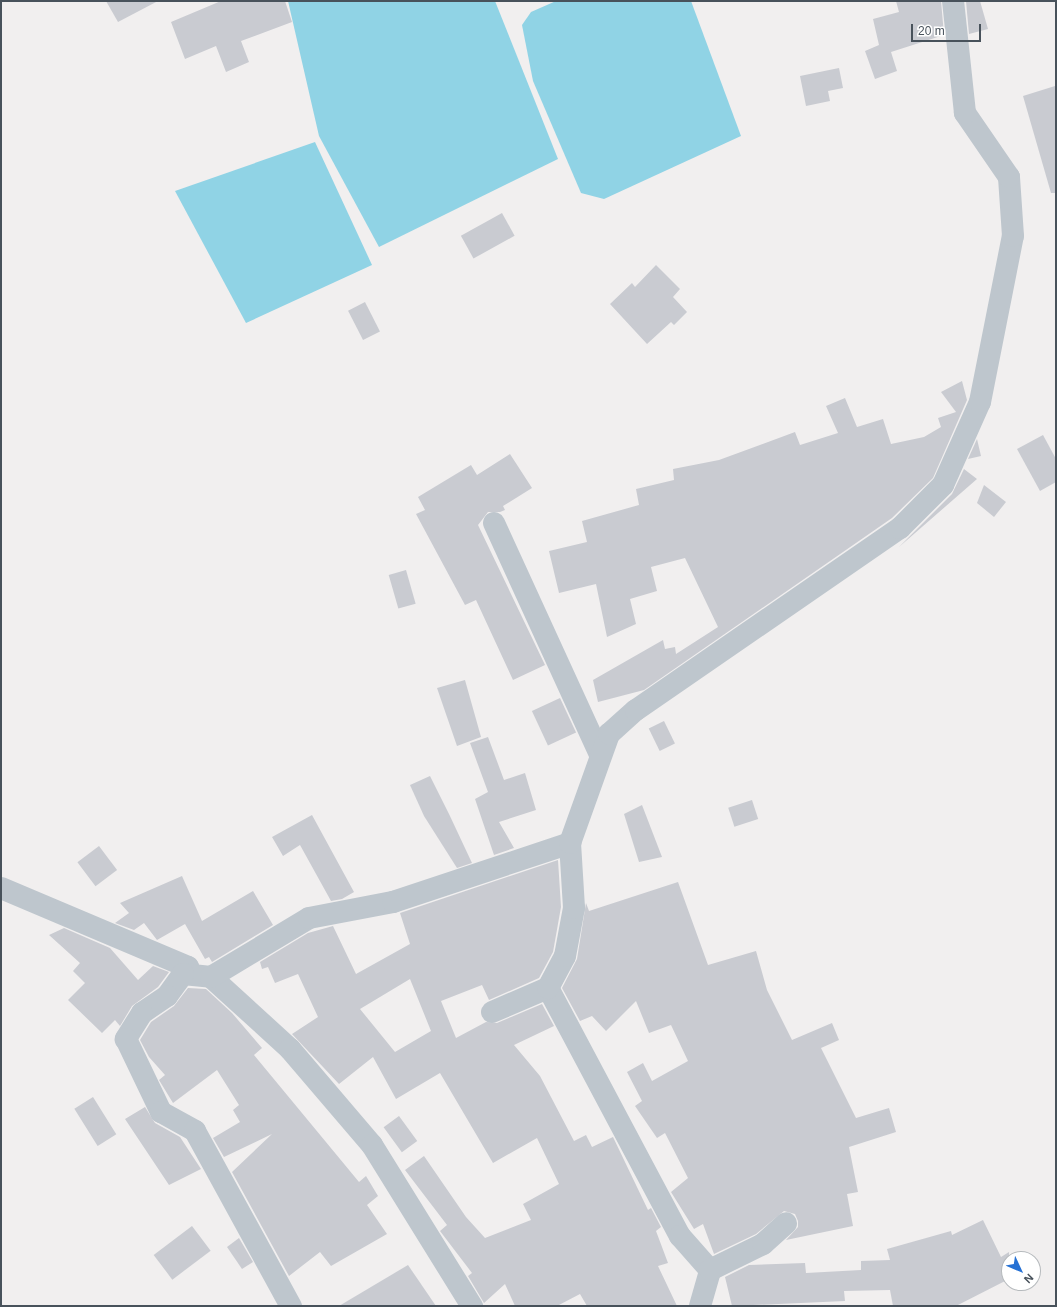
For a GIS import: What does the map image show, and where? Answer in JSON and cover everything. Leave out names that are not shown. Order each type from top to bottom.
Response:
[{"type":"street","points":[[492,1012],[548,988],[565,956],[574,908],[570,843],[608,734],[636,710],[900,528],[943,485],[980,402],[1013,236],[1009,177],[965,113],[953,1]]},
{"type":"street","points":[[494,523],[600,755]]},
{"type":"street","points":[[211,977],[309,918],[393,902],[570,843]]},
{"type":"street","points":[[1,888],[188,967],[167,996],[142,1014],[126,1039],[161,1112],[195,1131],[291,1306]]},
{"type":"street","points":[[184,974],[211,977],[290,1049],[372,1145],[472,1306]]},
{"type":"street","points":[[548,988],[680,1236],[710,1270]]},
{"type":"street","points":[[700,1306],[710,1270],[763,1244],[786,1223]]},
{"type":"water","points":[[288,1],[495,1],[558,159],[379,247],[319,136]]},
{"type":"water","points":[[556,1],[691,1],[741,136],[604,199],[581,193],[533,81],[522,25],[531,12]]},
{"type":"water","points":[[315,142],[372,265],[246,323],[175,191]]},
{"type":"building","points":[[106,1],[158,1],[118,22]]},
{"type":"building","points":[[221,1],[285,1],[292,22],[241,41],[249,62],[226,72],[216,46],[185,59],[171,22]]},
{"type":"building","points":[[896,1],[941,1],[944,35],[891,52],[897,71],[875,79],[865,51],[879,45],[873,19],[899,12]]},
{"type":"building","points":[[966,1],[980,1],[988,29],[969,34]]},
{"type":"building","points":[[839,68],[843,88],[828,91],[830,101],[806,106],[800,76]]},
{"type":"building","points":[[1055,86],[1056,193],[1051,193],[1023,96]]},
{"type":"building","points":[[502,213],[515,236],[473,259],[461,236]]},
{"type":"building","points":[[656,265],[680,289],[673,297],[687,312],[674,325],[671,322],[647,344],[610,304],[632,283],[635,287]]},
{"type":"building","points":[[365,302],[380,331],[363,340],[348,311]]},
{"type":"building","points":[[962,381],[967,400],[933,478],[892,518],[644,690],[598,702],[593,680],[663,640],[665,649],[675,647],[676,654],[718,627],[685,558],[651,567],[657,591],[630,599],[636,624],[607,637],[596,584],[559,593],[549,551],[587,542],[582,521],[639,505],[636,489],[674,480],[673,469],[719,460],[795,432],[800,445],[838,433],[826,406],[845,398],[857,427],[883,419],[891,444],[924,437],[941,427],[938,418],[956,412],[941,392]]},
{"type":"building","points":[[1043,435],[1056,459],[1056,482],[1040,491],[1017,449]]},
{"type":"building","points":[[977,439],[981,456],[968,459]]},
{"type":"building","points":[[510,454],[532,488],[503,506],[505,510],[500,512],[488,512],[478,525],[545,665],[513,680],[476,600],[465,605],[416,514],[425,510],[418,497],[471,465],[477,475]]},
{"type":"building","points":[[964,469],[977,479],[899,547],[952,494]]},
{"type":"building","points":[[984,485],[1006,502],[994,517],[977,503]]},
{"type":"building","points":[[406,570],[416,604],[398,609],[389,575]]},
{"type":"building","points":[[465,680],[481,737],[457,746],[437,688]]},
{"type":"building","points":[[560,698],[576,732],[548,746],[532,711]]},
{"type":"building","points":[[664,721],[675,743],[660,751],[649,728]]},
{"type":"building","points":[[488,737],[504,780],[525,773],[536,810],[499,822],[514,848],[494,855],[475,799],[488,792],[470,743]]},
{"type":"building","points":[[430,776],[472,863],[457,868],[424,816],[410,785]]},
{"type":"building","points":[[752,800],[758,819],[734,827],[728,808]]},
{"type":"building","points":[[642,805],[662,857],[639,862],[624,814]]},
{"type":"building","points":[[312,815],[354,892],[342,899],[331,901],[300,845],[283,856],[272,837]]},
{"type":"building","points":[[99,846],[117,870],[95,886],[77,862]]},
{"type":"building","points":[[558,860],[561,907],[553,952],[539,978],[489,1000],[482,985],[441,1001],[456,1038],[486,1022],[497,1023],[542,1004],[554,1026],[514,1045],[540,1076],[574,1141],[586,1135],[592,1147],[613,1137],[648,1210],[651,1208],[661,1227],[656,1231],[668,1263],[658,1266],[677,1306],[587,1306],[580,1294],[557,1306],[515,1306],[505,1284],[484,1303],[468,1276],[472,1273],[440,1231],[447,1225],[405,1170],[424,1156],[466,1217],[485,1238],[531,1220],[523,1204],[559,1184],[537,1138],[493,1163],[440,1073],[396,1099],[373,1057],[339,1084],[292,1034],[318,1017],[298,974],[275,983],[268,967],[262,969],[260,962],[308,933],[333,926],[356,974],[410,944],[400,913]],"holes":[[[410,979],[431,1031],[395,1052],[360,1009]]]},
{"type":"building","points":[[182,876],[202,921],[253,891],[273,925],[212,962],[209,957],[205,959],[185,924],[157,940],[144,923],[134,930],[115,923],[129,913],[120,903]]},
{"type":"building","points":[[678,882],[708,965],[756,951],[767,990],[792,1040],[832,1023],[839,1040],[821,1048],[856,1118],[889,1108],[896,1132],[849,1147],[858,1192],[847,1194],[853,1226],[786,1240],[798,1227],[798,1221],[795,1214],[784,1211],[756,1234],[714,1254],[703,1224],[694,1229],[671,1192],[688,1178],[665,1133],[657,1138],[635,1106],[642,1101],[627,1072],[643,1063],[652,1081],[688,1061],[671,1025],[649,1033],[636,1001],[606,1031],[592,1016],[580,1021],[562,988],[577,959],[586,903],[589,911]]},
{"type":"building","points":[[64,928],[110,948],[138,980],[153,966],[169,972],[158,987],[132,1006],[120,1026],[115,1020],[102,1033],[68,1000],[85,983],[73,971],[80,963],[49,935]]},
{"type":"building","points":[[188,988],[206,989],[232,1013],[262,1048],[254,1055],[359,1182],[366,1176],[378,1196],[367,1205],[387,1234],[331,1266],[320,1252],[289,1276],[232,1172],[272,1134],[224,1157],[213,1138],[240,1122],[233,1110],[239,1105],[217,1070],[173,1103],[159,1080],[165,1075],[149,1057],[140,1040],[151,1022],[174,1006]]},
{"type":"building","points":[[93,1097],[116,1134],[98,1146],[74,1109]]},
{"type":"building","points":[[145,1107],[155,1123],[180,1137],[201,1169],[169,1185],[125,1119]]},
{"type":"building","points":[[399,1116],[417,1141],[402,1152],[384,1127]]},
{"type":"building","points":[[983,1220],[1001,1257],[1001,1283],[956,1306],[893,1306],[890,1290],[844,1291],[845,1301],[732,1306],[725,1277],[749,1265],[805,1263],[806,1273],[861,1270],[861,1261],[890,1260],[887,1249],[951,1231],[952,1235]]},
{"type":"building","points":[[192,1226],[211,1251],[172,1280],[154,1255]]},
{"type":"building","points":[[239,1238],[253,1262],[242,1269],[227,1247]]},
{"type":"building","points":[[408,1265],[436,1306],[339,1306]]}]
